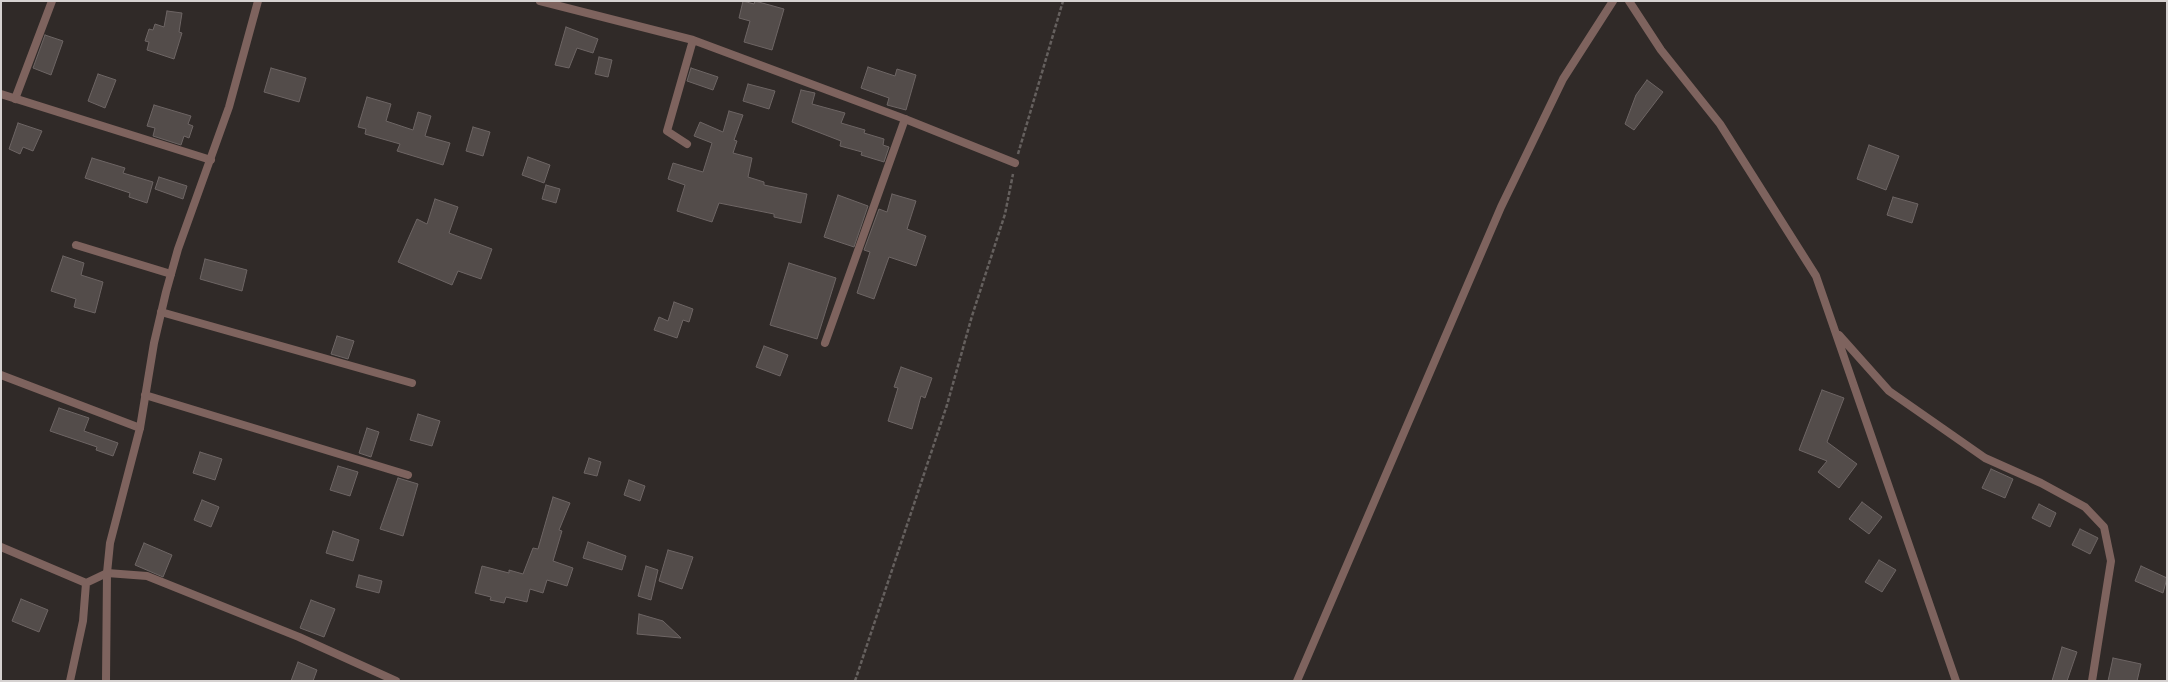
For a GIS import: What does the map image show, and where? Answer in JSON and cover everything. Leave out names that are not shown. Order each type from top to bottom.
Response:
[{"type":"street","points":[[16,99],[52,1]]},
{"type":"street","points":[[106,681],[107,573],[110,543],[140,428],[161,312],[171,274],[229,107],[258,1]]},
{"type":"street","points":[[540,1],[693,40],[905,119],[1015,163]]},
{"type":"street","points":[[1297,681],[1501,207],[1563,79],[1613,1]]},
{"type":"street","points":[[1629,1],[1661,50],[1720,124],[1816,276],[1956,681]]},
{"type":"street","points":[[687,144],[667,131],[693,40]]},
{"type":"street","points":[[1,94],[211,160]]},
{"type":"street","points":[[825,343],[905,119]]},
{"type":"street","points":[[76,245],[171,274]]},
{"type":"street","points":[[161,312],[412,383]]},
{"type":"street","points":[[1836,331],[1889,391],[1985,458],[2041,483],[2085,507],[2104,527],[2111,561],[2092,681]]},
{"type":"street","points":[[1,375],[140,428]]},
{"type":"street","points":[[145,395],[408,475]]},
{"type":"street","points":[[1,547],[86,583],[107,573],[146,576],[298,637],[396,681]]},
{"type":"street","points":[[70,681],[82,621],[86,583]]},
{"type":"path","points":[[855,681],[923,471],[947,405],[972,316],[1005,214],[1015,163],[1063,1]]},
{"type":"building","points":[[743,1],[754,4],[755,1],[784,9],[772,50],[744,42],[750,21],[739,18]]},
{"type":"building","points":[[167,11],[182,13],[179,32],[182,33],[174,59],[147,50],[149,42],[145,41],[149,29],[153,30],[155,24],[164,27]]},
{"type":"building","points":[[566,27],[598,39],[593,53],[577,48],[569,68],[555,65]]},
{"type":"building","points":[[45,35],[63,41],[51,75],[33,68]]},
{"type":"building","points":[[599,57],[612,60],[608,77],[595,74]]},
{"type":"building","points":[[868,67],[895,76],[897,69],[916,75],[906,110],[887,105],[889,98],[861,88]]},
{"type":"building","points":[[271,68],[306,78],[299,102],[264,92]]},
{"type":"building","points":[[691,68],[718,77],[713,90],[687,81]]},
{"type":"building","points":[[98,74],[116,80],[105,108],[88,101]]},
{"type":"building","points":[[1647,80],[1663,92],[1634,130],[1625,124],[1636,95]]},
{"type":"building","points":[[748,84],[775,91],[769,109],[743,101]]},
{"type":"building","points":[[801,90],[815,93],[812,104],[845,113],[841,123],[865,130],[864,133],[884,139],[883,145],[889,147],[884,162],[861,155],[862,152],[840,146],[841,141],[792,122]]},
{"type":"building","points":[[367,97],[391,104],[386,121],[413,130],[418,112],[431,116],[425,136],[450,143],[443,165],[397,151],[400,144],[365,134],[366,129],[358,127]]},
{"type":"building","points":[[154,105],[191,116],[188,124],[193,126],[189,138],[184,136],[181,145],[153,136],[155,128],[147,126]]},
{"type":"building","points":[[729,111],[743,115],[734,140],[737,141],[733,153],[752,158],[748,177],[764,182],[764,185],[807,194],[801,223],[774,217],[774,214],[719,203],[712,222],[677,211],[685,185],[668,179],[673,163],[703,172],[712,143],[694,136],[700,122],[723,132]]},
{"type":"building","points":[[18,123],[42,131],[33,151],[23,147],[20,154],[9,149]]},
{"type":"building","points":[[473,127],[490,132],[483,156],[466,151]]},
{"type":"building","points":[[1869,145],[1899,156],[1886,190],[1857,179]]},
{"type":"building","points":[[528,157],[550,165],[544,183],[522,175]]},
{"type":"building","points":[[92,158],[125,168],[123,173],[153,182],[147,203],[129,197],[130,193],[85,178]]},
{"type":"building","points":[[159,177],[187,186],[183,199],[155,189]]},
{"type":"building","points":[[546,185],[560,189],[556,203],[542,199]]},
{"type":"building","points":[[892,194],[916,201],[907,229],[926,236],[916,266],[889,257],[874,299],[857,293],[870,252],[864,250],[879,209],[887,212]]},
{"type":"building","points":[[838,195],[868,206],[854,247],[824,237]]},
{"type":"building","points":[[1893,197],[1918,204],[1912,223],[1887,215]]},
{"type":"building","points":[[435,199],[458,207],[449,233],[492,249],[481,279],[458,271],[452,285],[398,262],[417,219],[427,224]]},
{"type":"building","points":[[63,256],[84,263],[81,275],[103,282],[95,313],[74,307],[76,299],[51,291]]},
{"type":"building","points":[[205,259],[247,270],[242,291],[200,279]]},
{"type":"building","points":[[789,263],[836,278],[817,339],[770,325]]},
{"type":"building","points":[[674,302],[693,309],[689,322],[683,320],[677,338],[654,330],[659,317],[668,321]]},
{"type":"building","points":[[337,336],[354,341],[348,359],[331,354]]},
{"type":"building","points":[[764,346],[788,355],[780,376],[756,367]]},
{"type":"building","points":[[901,367],[932,378],[925,398],[921,396],[912,429],[888,421],[898,388],[894,387]]},
{"type":"building","points":[[1822,390],[1844,398],[1827,442],[1857,464],[1839,488],[1818,472],[1827,461],[1799,450]]},
{"type":"building","points":[[59,408],[89,418],[84,431],[118,443],[113,456],[96,450],[97,447],[50,431]]},
{"type":"building","points":[[418,414],[440,421],[432,446],[410,440]]},
{"type":"building","points":[[367,428],[379,432],[371,457],[359,453]]},
{"type":"building","points":[[200,452],[222,459],[215,480],[193,473]]},
{"type":"building","points":[[589,458],[601,462],[597,476],[584,473]]},
{"type":"building","points":[[338,466],[358,472],[350,496],[330,490]]},
{"type":"building","points":[[1991,469],[2013,479],[2005,498],[1982,488]]},
{"type":"building","points":[[398,478],[418,484],[403,536],[380,529]]},
{"type":"building","points":[[629,480],[645,486],[640,501],[624,495]]},
{"type":"building","points":[[553,497],[570,503],[559,530],[562,531],[553,561],[573,568],[567,586],[547,580],[543,593],[530,589],[527,602],[506,597],[504,603],[490,600],[491,597],[475,593],[482,566],[509,573],[509,570],[523,574],[533,548],[538,549]]},
{"type":"building","points":[[202,500],[219,507],[211,527],[194,520]]},
{"type":"building","points":[[1862,502],[1882,517],[1869,534],[1849,519]]},
{"type":"building","points":[[2039,504],[2056,513],[2050,527],[2032,518]]},
{"type":"building","points":[[2080,529],[2098,538],[2090,554],[2072,545]]},
{"type":"building","points":[[333,531],[359,540],[353,561],[326,553]]},
{"type":"building","points":[[588,542],[626,556],[622,570],[583,558]]},
{"type":"building","points":[[144,543],[172,555],[163,577],[135,565]]},
{"type":"building","points":[[668,550],[693,557],[682,589],[659,581]]},
{"type":"building","points":[[1879,560],[1896,570],[1882,592],[1865,582]]},
{"type":"building","points":[[646,566],[658,570],[651,600],[638,596]]},
{"type":"building","points":[[2141,566],[2167,578],[2163,593],[2135,581]]},
{"type":"building","points":[[359,575],[382,581],[379,593],[356,587]]},
{"type":"building","points":[[21,599],[48,610],[39,632],[12,621]]},
{"type":"building","points":[[311,600],[335,609],[324,637],[300,628]]},
{"type":"building","points":[[639,614],[663,621],[681,638],[637,634]]},
{"type":"building","points":[[2062,647],[2077,652],[2067,681],[2052,681]]},
{"type":"building","points":[[2113,658],[2141,664],[2137,681],[2108,681]]},
{"type":"building","points":[[298,662],[317,670],[313,681],[291,681]]}]
